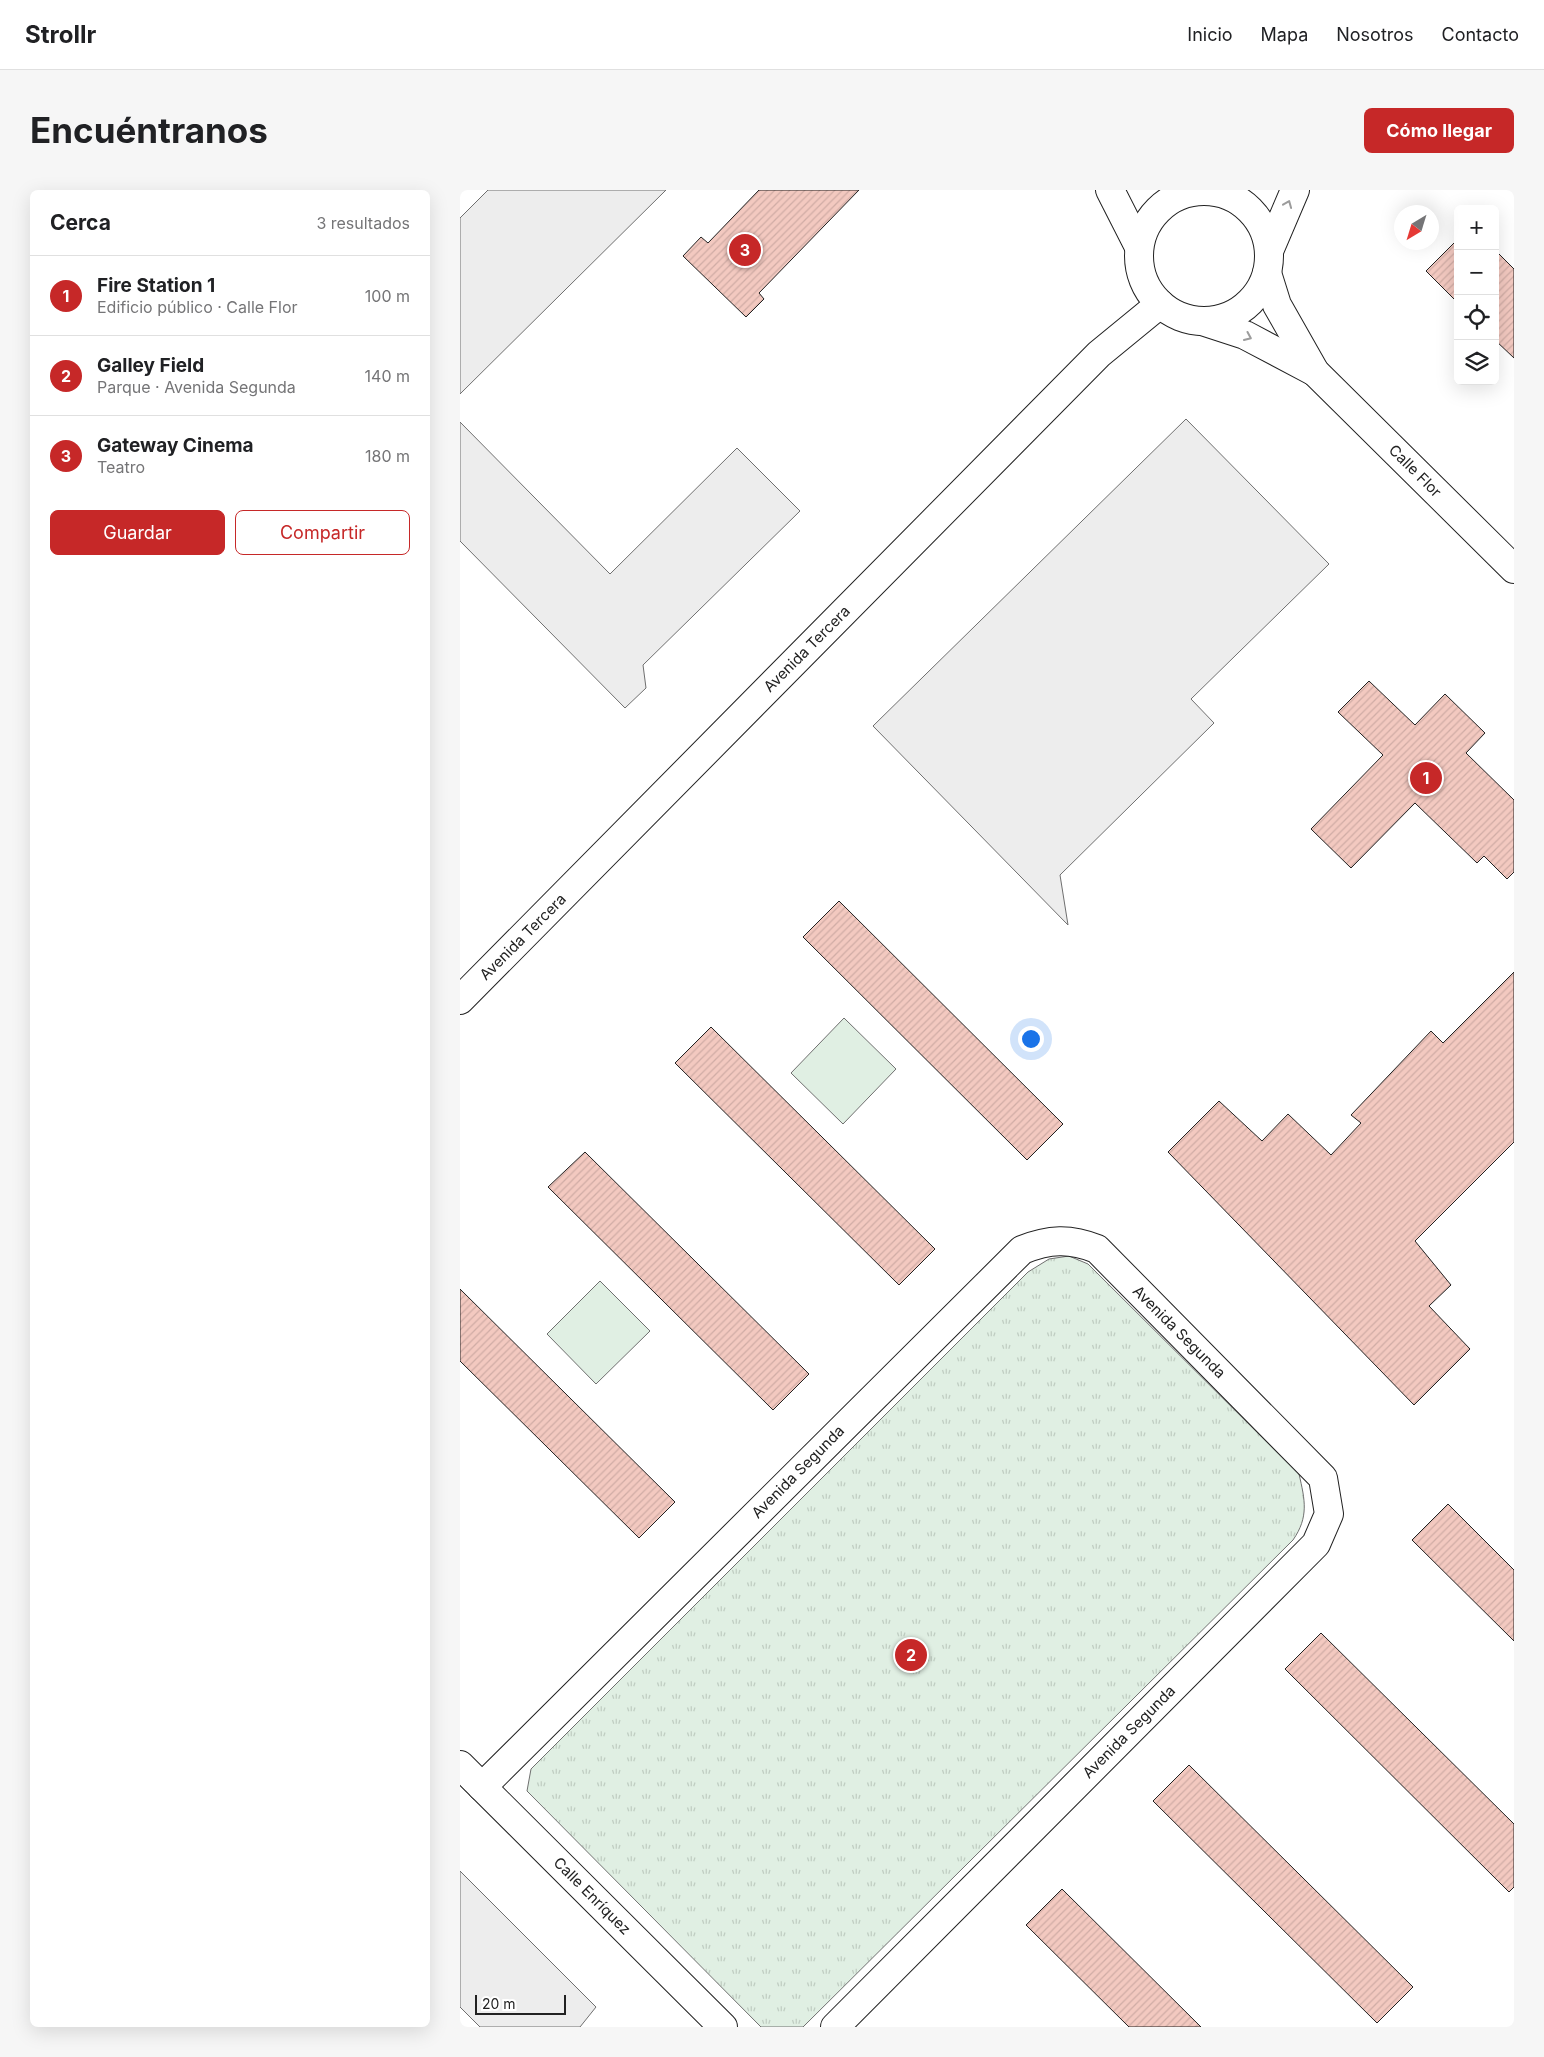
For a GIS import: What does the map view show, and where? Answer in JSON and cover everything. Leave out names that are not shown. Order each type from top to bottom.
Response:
[{"type":"street","points":[[1110,190],[1139,247]]},
{"type":"street","points":[[1268,262],[1265,234],[1256,217],[1244,204],[1228,195],[1199,191],[1173,198],[1157,209],[1145,226],[1139,247],[1139,268],[1147,288],[1160,304],[1180,316],[1202,321],[1224,318],[1244,308],[1258,292],[1295,190]]},
{"type":"street","name":"Calle Flor","points":[[1268,262],[1277,305],[1315,372],[1514,570]]},
{"type":"street","name":"Avenida Tercera","points":[[460,1000],[1099,354],[1160,304]]},
{"type":"street","name":"Calle Flor","points":[[1202,321],[1245,335],[1315,372]]},
{"type":"street","name":"Avenida Segunda","points":[[482,1787],[1022,1250],[1040,1242],[1062,1240],[1080,1242],[1097,1249],[1323,1478],[1328,1514],[1316,1544],[835,2027]]},
{"type":"street","name":"Calle Enríquez","points":[[460,1765],[723,2027]]},
{"type":"green space","points":[[844,1018],[896,1069],[843,1124],[791,1073]]},
{"type":"green space","points":[[1069,1256],[1088,1264],[1299,1474],[1304,1500],[1302,1524],[1293,1540],[803,2027],[761,2027],[527,1791],[531,1769],[1028,1272],[1049,1259]]},
{"type":"green space","points":[[600,1281],[650,1331],[596,1384],[547,1334]]},
{"type":"shaded area","points":[[488,190],[666,190],[460,394],[460,218]]},
{"type":"shaded area","points":[[1186,419],[1329,564],[1191,699],[1214,723],[1060,875],[1068,925],[873,726]]},
{"type":"shaded area","points":[[460,422],[610,574],[737,448],[800,511],[643,665],[646,688],[625,708],[460,541]]},
{"type":"shaded area","points":[[460,1871],[596,2007],[580,2027],[480,2027],[460,2007]]},
{"type":"building","points":[[759,190],[859,190],[759,293],[764,299],[746,317],[683,256],[701,237],[708,243]]},
{"type":"building","points":[[1454,243],[1454,299],[1426,271]]},
{"type":"building","points":[[1499,254],[1514,269],[1514,358],[1499,344]]},
{"type":"building","points":[[1369,681],[1415,725],[1445,694],[1485,733],[1466,753],[1514,800],[1514,872],[1507,879],[1484,856],[1477,863],[1415,803],[1351,868],[1311,829],[1383,755],[1338,712]]},
{"type":"building","points":[[839,901],[1063,1124],[1027,1160],[803,937]]},
{"type":"building","points":[[1514,972],[1514,1142],[1415,1241],[1451,1285],[1429,1306],[1470,1349],[1414,1405],[1168,1152],[1219,1101],[1262,1141],[1288,1114],[1331,1155],[1361,1123],[1351,1115],[1431,1031],[1443,1043]]},
{"type":"building","points":[[711,1027],[935,1249],[899,1285],[675,1063]]},
{"type":"building","points":[[585,1152],[809,1374],[773,1410],[548,1187]]},
{"type":"building","points":[[460,1289],[675,1502],[639,1538],[460,1361]]},
{"type":"building","points":[[1448,1504],[1514,1570],[1514,1641],[1412,1540]]},
{"type":"building","points":[[1321,1633],[1514,1824],[1514,1887],[1509,1892],[1285,1669]]},
{"type":"building","points":[[1189,1765],[1413,1987],[1377,2023],[1153,1801]]},
{"type":"building","points":[[1062,1889],[1201,2027],[1129,2027],[1026,1925]]},
{"type":"place","name":"Gateway Cinema","points":[[745,250]]},
{"type":"place","name":"Fire Station 1","points":[[1426,778]]},
{"type":"place","name":"Galley Field","points":[[911,1655]]}]
